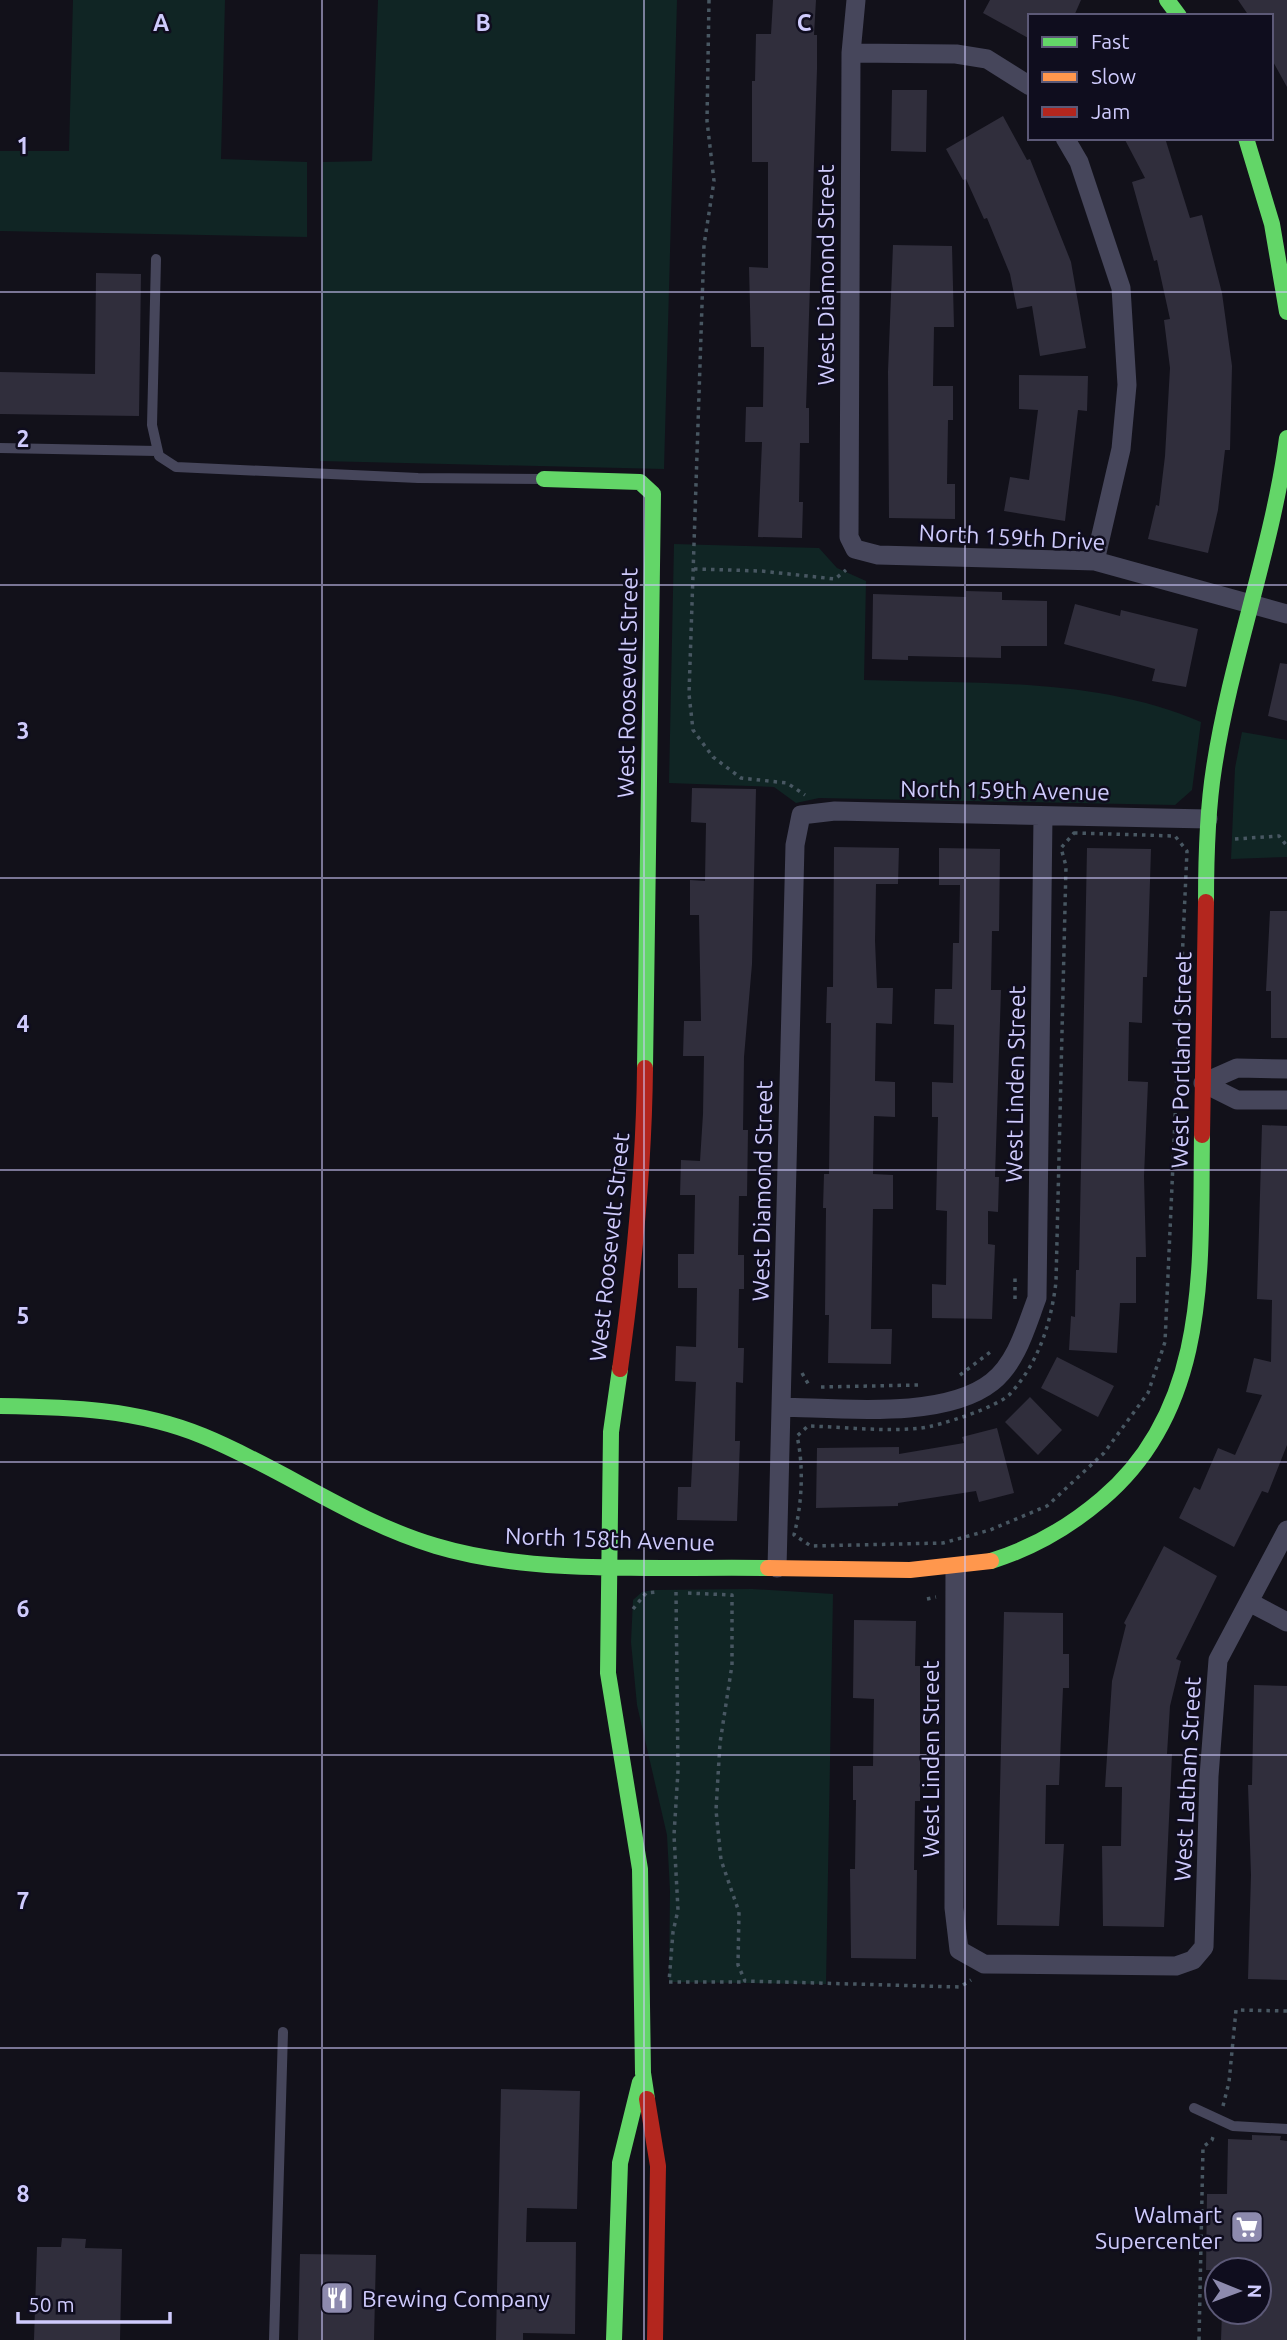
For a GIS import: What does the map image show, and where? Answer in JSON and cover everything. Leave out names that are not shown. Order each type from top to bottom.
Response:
[{"type":"street","name":"West Diamond Street","points":[[855,549],[849,537],[851,53],[856,0]]},
{"type":"street","points":[[851,53],[956,54],[987,59],[1028,85]]},
{"type":"street","points":[[1066,140],[1079,162],[1121,288],[1127,386],[1121,449],[1095,561]]},
{"type":"street","points":[[1247,140],[1268,210],[1283,273],[1287,312]]},
{"type":"street","name":"West Portland Street","points":[[954,1567],[998,1560],[1022,1550],[1067,1525],[1107,1495],[1159,1433],[1180,1386],[1196,1313],[1208,819],[1214,754],[1279,498],[1287,438]]},
{"type":"street","name":"West Roosevelt Street","points":[[544,479],[640,482],[653,494],[644,1160],[636,1255],[611,1432],[608,1673],[640,1869],[643,2073],[658,2166],[655,2340]]},
{"type":"street","name":"North 159th Drive","points":[[855,549],[877,555],[1095,561],[1252,607],[1287,614]]},
{"type":"street","name":"West Diamond Street","points":[[777,1568],[795,845],[804,806]]},
{"type":"street","name":"North 159th Avenue","points":[[804,806],[835,811],[1208,819]]},
{"type":"street","name":"West Linden Street","points":[[781,1407],[907,1408],[958,1400],[992,1382],[1018,1349],[1037,1298],[1043,816]]},
{"type":"street","points":[[1203,1083],[1237,1068],[1287,1069]]},
{"type":"street","points":[[1203,1083],[1237,1100],[1287,1100]]},
{"type":"street","name":"North 158th Avenue","points":[[0,1406],[94,1410],[171,1425],[236,1450],[384,1527],[437,1547],[479,1558],[527,1564],[609,1567],[910,1570],[954,1567]]},
{"type":"street","name":"West Latham Street","points":[[1193,1960],[1204,1947],[1209,1776],[1218,1660],[1251,1603],[1287,1530]]},
{"type":"street","name":"West Linden Street","points":[[954,1567],[954,1908],[959,1950],[984,1964],[1176,1966],[1193,1960]]},
{"type":"street","points":[[1251,1603],[1287,1622]]},
{"type":"street","name":"West Roosevelt Street","points":[[614,2340],[620,2163],[643,2073]]},
{"type":"lane","points":[[156,259],[152,425],[159,456],[176,467],[418,478],[544,479]]},
{"type":"lane","points":[[0,447],[158,451]]},
{"type":"lane","points":[[274,2340],[283,2032]]},
{"type":"lane","points":[[1194,2108],[1233,2126],[1287,2129]]},
{"type":"path","points":[[709,0],[707,121],[714,181],[704,245],[693,569],[690,694],[692,730],[713,757],[741,778],[787,783],[804,806]]},
{"type":"path","points":[[693,569],[761,571],[835,579],[846,570]]},
{"type":"path","points":[[1235,839],[1279,836],[1287,846]]},
{"type":"path","points":[[1015,1302],[1016,1274]]},
{"type":"path","points":[[950,1378],[960,1375],[996,1348]]},
{"type":"path","points":[[799,1367],[808,1387],[930,1385]]},
{"type":"path","points":[[677,1592],[678,1771],[674,1835],[678,1910],[673,1932],[669,1982],[960,1987],[973,1979]]},
{"type":"path","points":[[632,1618],[632,1609],[646,1593],[732,1595],[732,1665],[720,1743],[716,1810],[721,1860],[739,1913],[737,1965],[745,1981],[749,1982]]},
{"type":"path","points":[[1199,2340],[1203,2260],[1203,2147],[1212,2140],[1229,2082],[1236,2010],[1287,2011]]},
{"type":"green space","points":[[73,0],[225,0],[221,159],[307,162],[307,237],[0,231],[0,151],[69,151]]},
{"type":"green space","points":[[378,0],[677,0],[664,469],[320,461],[323,162],[372,161]]},
{"type":"green space","points":[[674,544],[819,548],[837,568],[866,581],[864,680],[992,683],[1078,690],[1161,707],[1201,722],[1192,790],[1175,805],[819,798],[796,803],[774,787],[669,783]]},
{"type":"green space","points":[[1242,732],[1287,740],[1287,857],[1231,859],[1235,768]]},
{"type":"green space","points":[[752,1589],[833,1594],[826,1984],[669,1982],[670,1891],[667,1835],[637,1705],[631,1642],[633,1600],[642,1592],[653,1590]]},
{"type":"building","points":[[773,0],[816,0],[814,35],[817,35],[817,69],[806,408],[809,408],[809,443],[800,443],[799,502],[803,502],[802,538],[758,537],[762,442],[745,442],[746,407],[763,407],[764,347],[751,347],[749,267],[768,268],[768,162],[752,162],[752,81],[755,81],[756,34],[771,34]]},
{"type":"building","points":[[990,0],[1081,0],[1075,14],[1028,14],[1028,38],[983,13]]},
{"type":"building","points":[[1238,0],[1287,0],[1287,87],[1273,62],[1273,14],[1248,14]]},
{"type":"building","points":[[892,90],[927,90],[926,152],[891,151]]},
{"type":"building","points":[[1003,116],[1027,160],[1030,159],[1071,262],[1086,348],[1040,356],[1032,306],[1017,309],[1010,274],[987,218],[984,219],[966,179],[963,180],[946,149]]},
{"type":"building","points":[[1125,140],[1166,140],[1190,218],[1202,215],[1222,293],[1232,366],[1230,450],[1225,450],[1218,510],[1208,553],[1148,539],[1156,505],[1159,506],[1165,456],[1170,368],[1164,320],[1170,319],[1157,260],[1154,261],[1132,182],[1145,178]]},
{"type":"building","points":[[893,245],[952,246],[954,327],[934,327],[933,386],[953,386],[953,420],[948,420],[947,484],[955,484],[955,519],[889,518],[888,372]]},
{"type":"building","points":[[96,273],[141,274],[139,416],[0,414],[0,372],[95,374]]},
{"type":"building","points":[[1019,375],[1088,376],[1087,411],[1078,410],[1065,521],[1004,511],[1010,477],[1029,480],[1038,410],[1019,409]]},
{"type":"building","points":[[966,591],[1002,592],[1002,600],[1047,601],[1047,646],[1001,646],[1001,658],[908,656],[908,660],[872,659],[873,594],[966,597]]},
{"type":"building","points":[[1075,604],[1120,616],[1121,610],[1198,629],[1186,687],[1152,681],[1155,669],[1064,644]]},
{"type":"building","points":[[1280,663],[1287,664],[1287,721],[1268,716]]},
{"type":"building","points":[[692,788],[756,789],[752,964],[744,1057],[743,1130],[748,1130],[747,1196],[739,1196],[738,1255],[744,1255],[744,1289],[739,1289],[738,1348],[744,1348],[743,1383],[736,1382],[735,1441],[740,1441],[737,1521],[677,1520],[678,1487],[691,1487],[696,1382],[675,1381],[676,1346],[696,1347],[697,1288],[678,1288],[678,1254],[694,1254],[695,1195],[680,1195],[681,1160],[700,1161],[703,1114],[704,1056],[683,1056],[684,1021],[701,1021],[699,915],[690,915],[690,880],[705,881],[706,823],[691,822]]},
{"type":"building","points":[[834,847],[899,848],[898,884],[876,884],[875,941],[877,988],[893,988],[892,1024],[876,1023],[875,1081],[895,1082],[895,1117],[874,1116],[873,1174],[893,1175],[893,1209],[873,1209],[871,1329],[892,1329],[891,1364],[828,1363],[829,1315],[825,1315],[826,1208],[823,1208],[824,1174],[829,1174],[831,1023],[826,1023],[827,987],[833,987]]},
{"type":"building","points":[[939,848],[1000,849],[999,931],[992,931],[991,990],[1001,990],[995,1177],[999,1177],[998,1212],[988,1211],[988,1244],[995,1245],[992,1319],[932,1318],[932,1284],[946,1285],[947,1211],[936,1210],[938,1117],[932,1117],[932,1082],[953,1083],[954,1025],[934,1024],[935,989],[952,989],[953,943],[959,943],[960,885],[939,885]]},
{"type":"building","points":[[1087,848],[1151,849],[1147,977],[1143,977],[1142,1023],[1129,1022],[1128,1081],[1148,1082],[1144,1176],[1146,1257],[1136,1257],[1136,1303],[1120,1303],[1117,1353],[1069,1350],[1071,1316],[1075,1317],[1076,1270],[1079,1270]]},
{"type":"building","points":[[1270,911],[1287,911],[1287,1038],[1271,1038],[1271,991],[1266,991]]},
{"type":"building","points":[[1262,1125],[1287,1126],[1287,1445],[1268,1493],[1262,1491],[1234,1547],[1179,1518],[1194,1487],[1200,1490],[1218,1448],[1235,1455],[1262,1395],[1246,1392],[1254,1358],[1271,1362],[1272,1300],[1257,1299]]},
{"type":"building","points":[[1057,1357],[1114,1386],[1098,1417],[1041,1388]]},
{"type":"building","points":[[1030,1397],[1062,1430],[1038,1455],[1005,1422]]},
{"type":"building","points":[[997,1428],[1014,1493],[979,1502],[976,1491],[898,1503],[898,1506],[816,1508],[817,1448],[899,1447],[899,1454],[964,1443],[962,1437]]},
{"type":"building","points":[[1164,1546],[1217,1576],[1176,1659],[1181,1661],[1170,1706],[1167,1754],[1172,1754],[1164,1927],[1103,1926],[1102,1846],[1121,1846],[1122,1787],[1105,1787],[1112,1681],[1126,1625],[1124,1623]]},
{"type":"building","points":[[1004,1612],[1063,1613],[1063,1654],[1069,1654],[1069,1688],[1063,1688],[1059,1785],[1046,1785],[1045,1844],[1064,1844],[1059,1926],[997,1925]]},
{"type":"building","points":[[854,1620],[916,1621],[915,1666],[920,1666],[920,1801],[915,1801],[916,1959],[851,1958],[850,1869],[855,1869],[856,1800],[853,1800],[853,1766],[873,1766],[874,1699],[853,1698]]},
{"type":"building","points":[[1254,1685],[1287,1686],[1287,1980],[1248,1979],[1251,1875],[1248,1785],[1252,1785]]},
{"type":"building","points":[[501,2089],[580,2091],[577,2209],[527,2208],[526,2242],[576,2242],[575,2334],[523,2333],[523,2340],[496,2340]]},
{"type":"building","name":"Walmart Supercenter","points":[[1252,2135],[1281,2136],[1280,2140],[1287,2141],[1287,2340],[1221,2340],[1222,2326],[1273,2326],[1273,2256],[1206,2256],[1207,2194],[1227,2194],[1228,2139],[1252,2140]]},
{"type":"building","points":[[62,2238],[86,2239],[85,2248],[122,2249],[120,2340],[34,2340],[37,2247],[61,2247]]},
{"type":"building","name":"Brewing Company","points":[[300,2254],[376,2255],[374,2340],[298,2340]]},
{"type":"traffic: fast","points":[[1167,0],[1178,14]]},
{"type":"traffic: fast","points":[[1247,140],[1272,224],[1287,312]]},
{"type":"traffic: fast","points":[[1206,902],[1207,835],[1221,726],[1272,521],[1287,438]]},
{"type":"traffic: fast","points":[[544,479],[640,482],[653,494],[645,1068]]},
{"type":"traffic: fast","points":[[991,1561],[1036,1543],[1102,1499],[1138,1462],[1163,1421],[1181,1377],[1192,1331],[1201,1233],[1202,1135]]},
{"type":"traffic: fast","points":[[620,1369],[611,1432],[608,1673],[640,1869],[643,2073],[647,2099]]},
{"type":"traffic: fast","points":[[0,1406],[103,1411],[178,1427],[232,1449],[347,1509],[406,1536],[475,1555],[515,1562],[600,1568],[768,1568]]},
{"type":"traffic: fast","points":[[614,2340],[620,2163],[640,2082]]},
{"type":"traffic: slow","points":[[768,1568],[910,1570],[991,1561]]},
{"type":"traffic: jam","points":[[1202,1135],[1206,902]]},
{"type":"traffic: jam","points":[[620,1369],[637,1219],[645,1068]]},
{"type":"traffic: jam","points":[[647,2099],[658,2166],[655,2340]]},
{"type":"place","name":"Walmart Supercenter","points":[[1247,2227]]},
{"type":"place","name":"Brewing Company","points":[[337,2298]]}]
